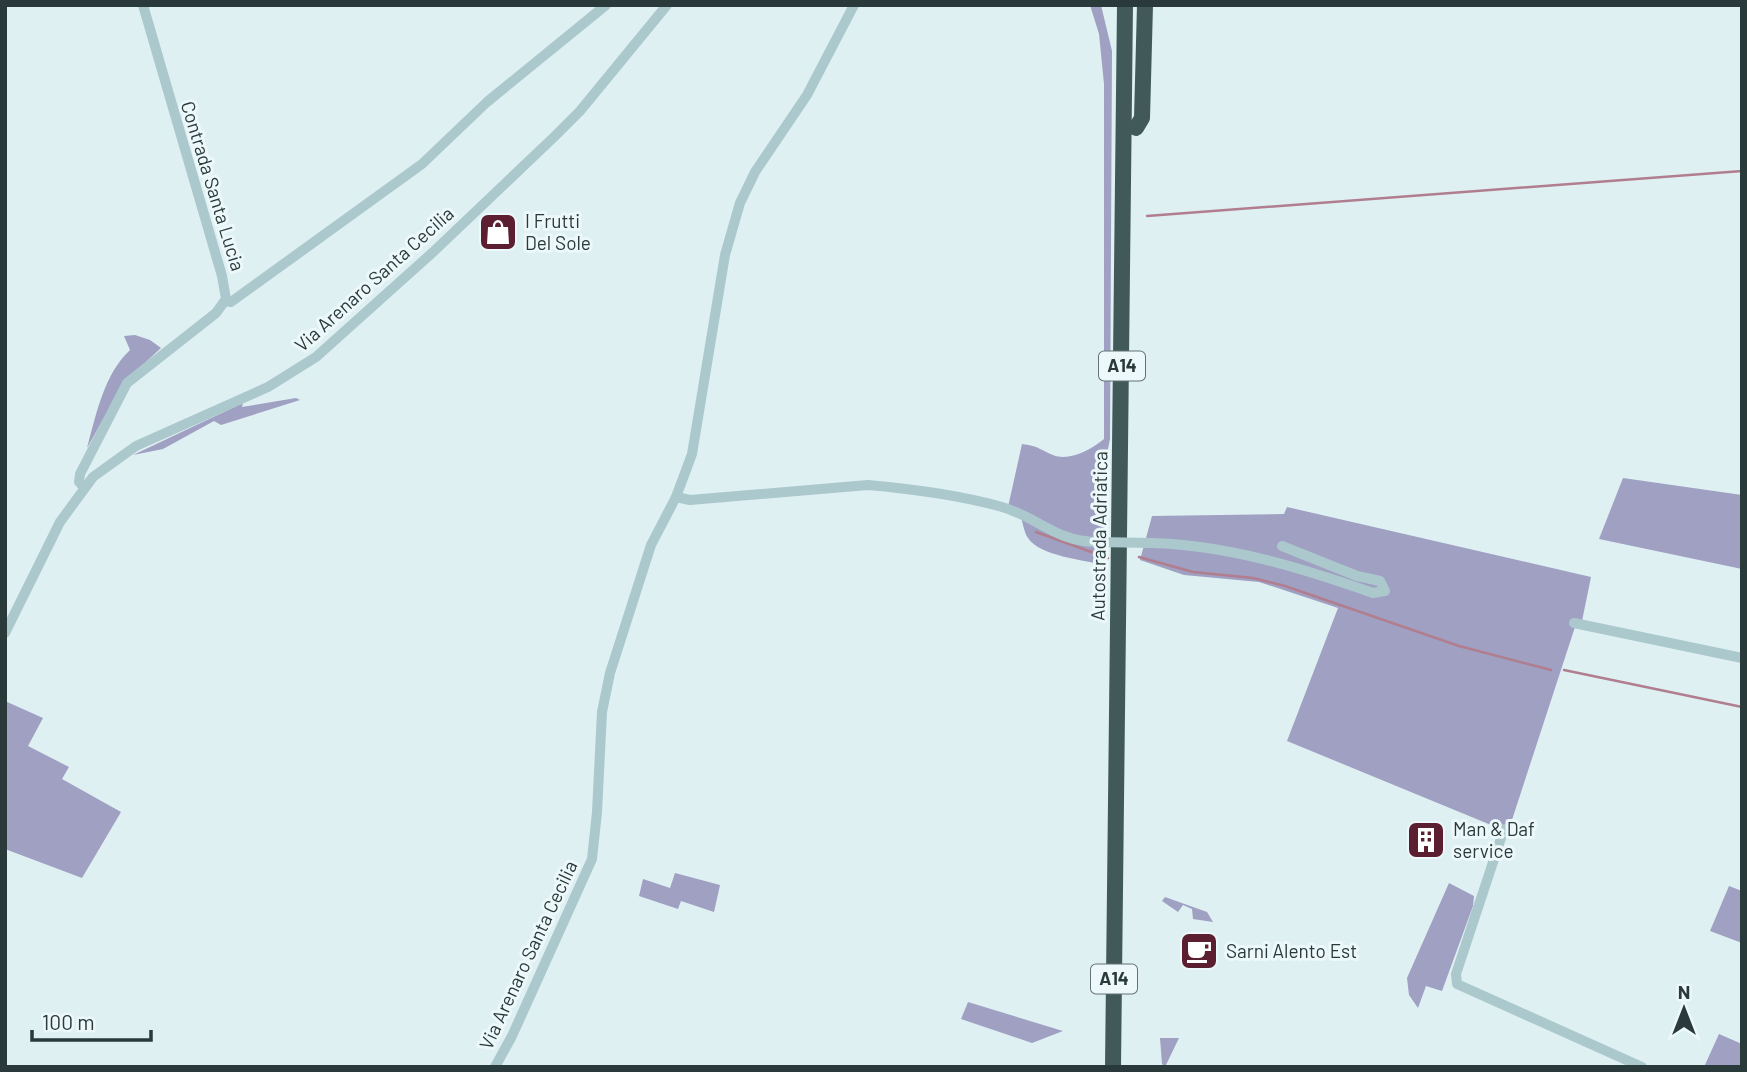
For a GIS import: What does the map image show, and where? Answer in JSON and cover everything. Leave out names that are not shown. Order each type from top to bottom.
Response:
[{"type":"highway","name":"Autostrada Adriatica","points":[[1113,1067],[1125,5]]},
{"type":"highway","name":"Autostrada Adriatica","points":[[1124,1067],[1136,5]]},
{"type":"highway","points":[[1136,128],[1142,118],[1145,5]]},
{"type":"street","name":"Contrada Santa Lucia","points":[[84,487],[79,482],[80,474],[127,383],[216,313],[225,301],[222,276],[143,5]]},
{"type":"street","points":[[225,301],[231,302],[275,273],[422,164],[487,102],[606,5]]},
{"type":"street","name":"Via Arenaro Santa Cecilia","points":[[5,633],[46,548],[84,487],[112,461],[136,446],[268,387],[316,356],[432,253],[580,111],[667,5]]},
{"type":"street","name":"Via Arenaro Santa Cecilia","points":[[495,1067],[592,859],[602,712],[610,673],[651,545],[676,497],[692,454],[725,255],[740,203],[755,172],[807,95],[854,5]]},
{"type":"street","points":[[676,497],[690,499],[868,485],[894,487],[1002,506],[1053,534],[1097,542],[1208,548],[1281,564],[1373,593],[1385,591],[1380,581],[1357,576],[1282,546]]},
{"type":"street","points":[[1574,623],[1742,658]]},
{"type":"street","points":[[1504,829],[1456,974],[1457,984],[1642,1067]]},
{"type":"shaded area","points":[[1090,5],[1101,5],[1112,51],[1110,439],[1107,454],[1104,565],[1042,549],[1028,538],[1019,512],[1008,507],[1022,444],[1066,457],[1087,450],[1104,439],[1104,84],[1099,34]]},
{"type":"shaded area","points":[[135,335],[150,340],[161,348],[124,382],[87,448],[107,383],[130,350],[124,336]]},
{"type":"shaded area","points":[[296,398],[300,400],[221,425],[214,421],[163,449],[133,455],[243,403],[242,407]]},
{"type":"shaded area","points":[[1623,478],[1742,495],[1742,569],[1599,539]]},
{"type":"shaded area","points":[[1287,507],[1591,577],[1582,621],[1575,627],[1508,832],[1287,741],[1338,608],[1259,582],[1184,575],[1140,560],[1152,516],[1284,514]]},
{"type":"shaded area","points":[[5,701],[43,718],[28,746],[69,767],[62,779],[121,812],[82,878],[5,849]]},
{"type":"shaded area","points":[[675,873],[720,885],[714,912],[681,901],[678,909],[639,896],[643,879],[670,888]]},
{"type":"shaded area","points":[[1449,883],[1474,896],[1473,906],[1442,991],[1426,986],[1418,1008],[1409,995],[1407,978]]},
{"type":"shaded area","points":[[1729,886],[1742,891],[1742,943],[1710,931]]},
{"type":"shaded area","points":[[1165,897],[1207,912],[1213,922],[1193,919],[1192,909],[1183,905],[1178,912],[1162,901]]},
{"type":"shaded area","points":[[968,1002],[1063,1031],[1032,1043],[961,1019]]},
{"type":"shaded area","points":[[1719,1034],[1742,1044],[1742,1067],[1704,1067]]},
{"type":"shaded area","points":[[1160,1038],[1179,1038],[1165,1067],[1162,1064]]},
{"type":"waterway","points":[[1147,216],[1742,171]]},
{"type":"waterway","points":[[1036,532],[1108,558]]},
{"type":"waterway","points":[[1139,557],[1193,572],[1253,578],[1285,586],[1459,646],[1551,670]]},
{"type":"waterway","points":[[1564,670],[1742,707]]},
{"type":"place","name":"I Frutti Del Sole","points":[[498,232]]},
{"type":"place","name":"Man & Daf service","points":[[1426,840]]},
{"type":"place","name":"Sarni Alento Est","points":[[1199,951]]}]
